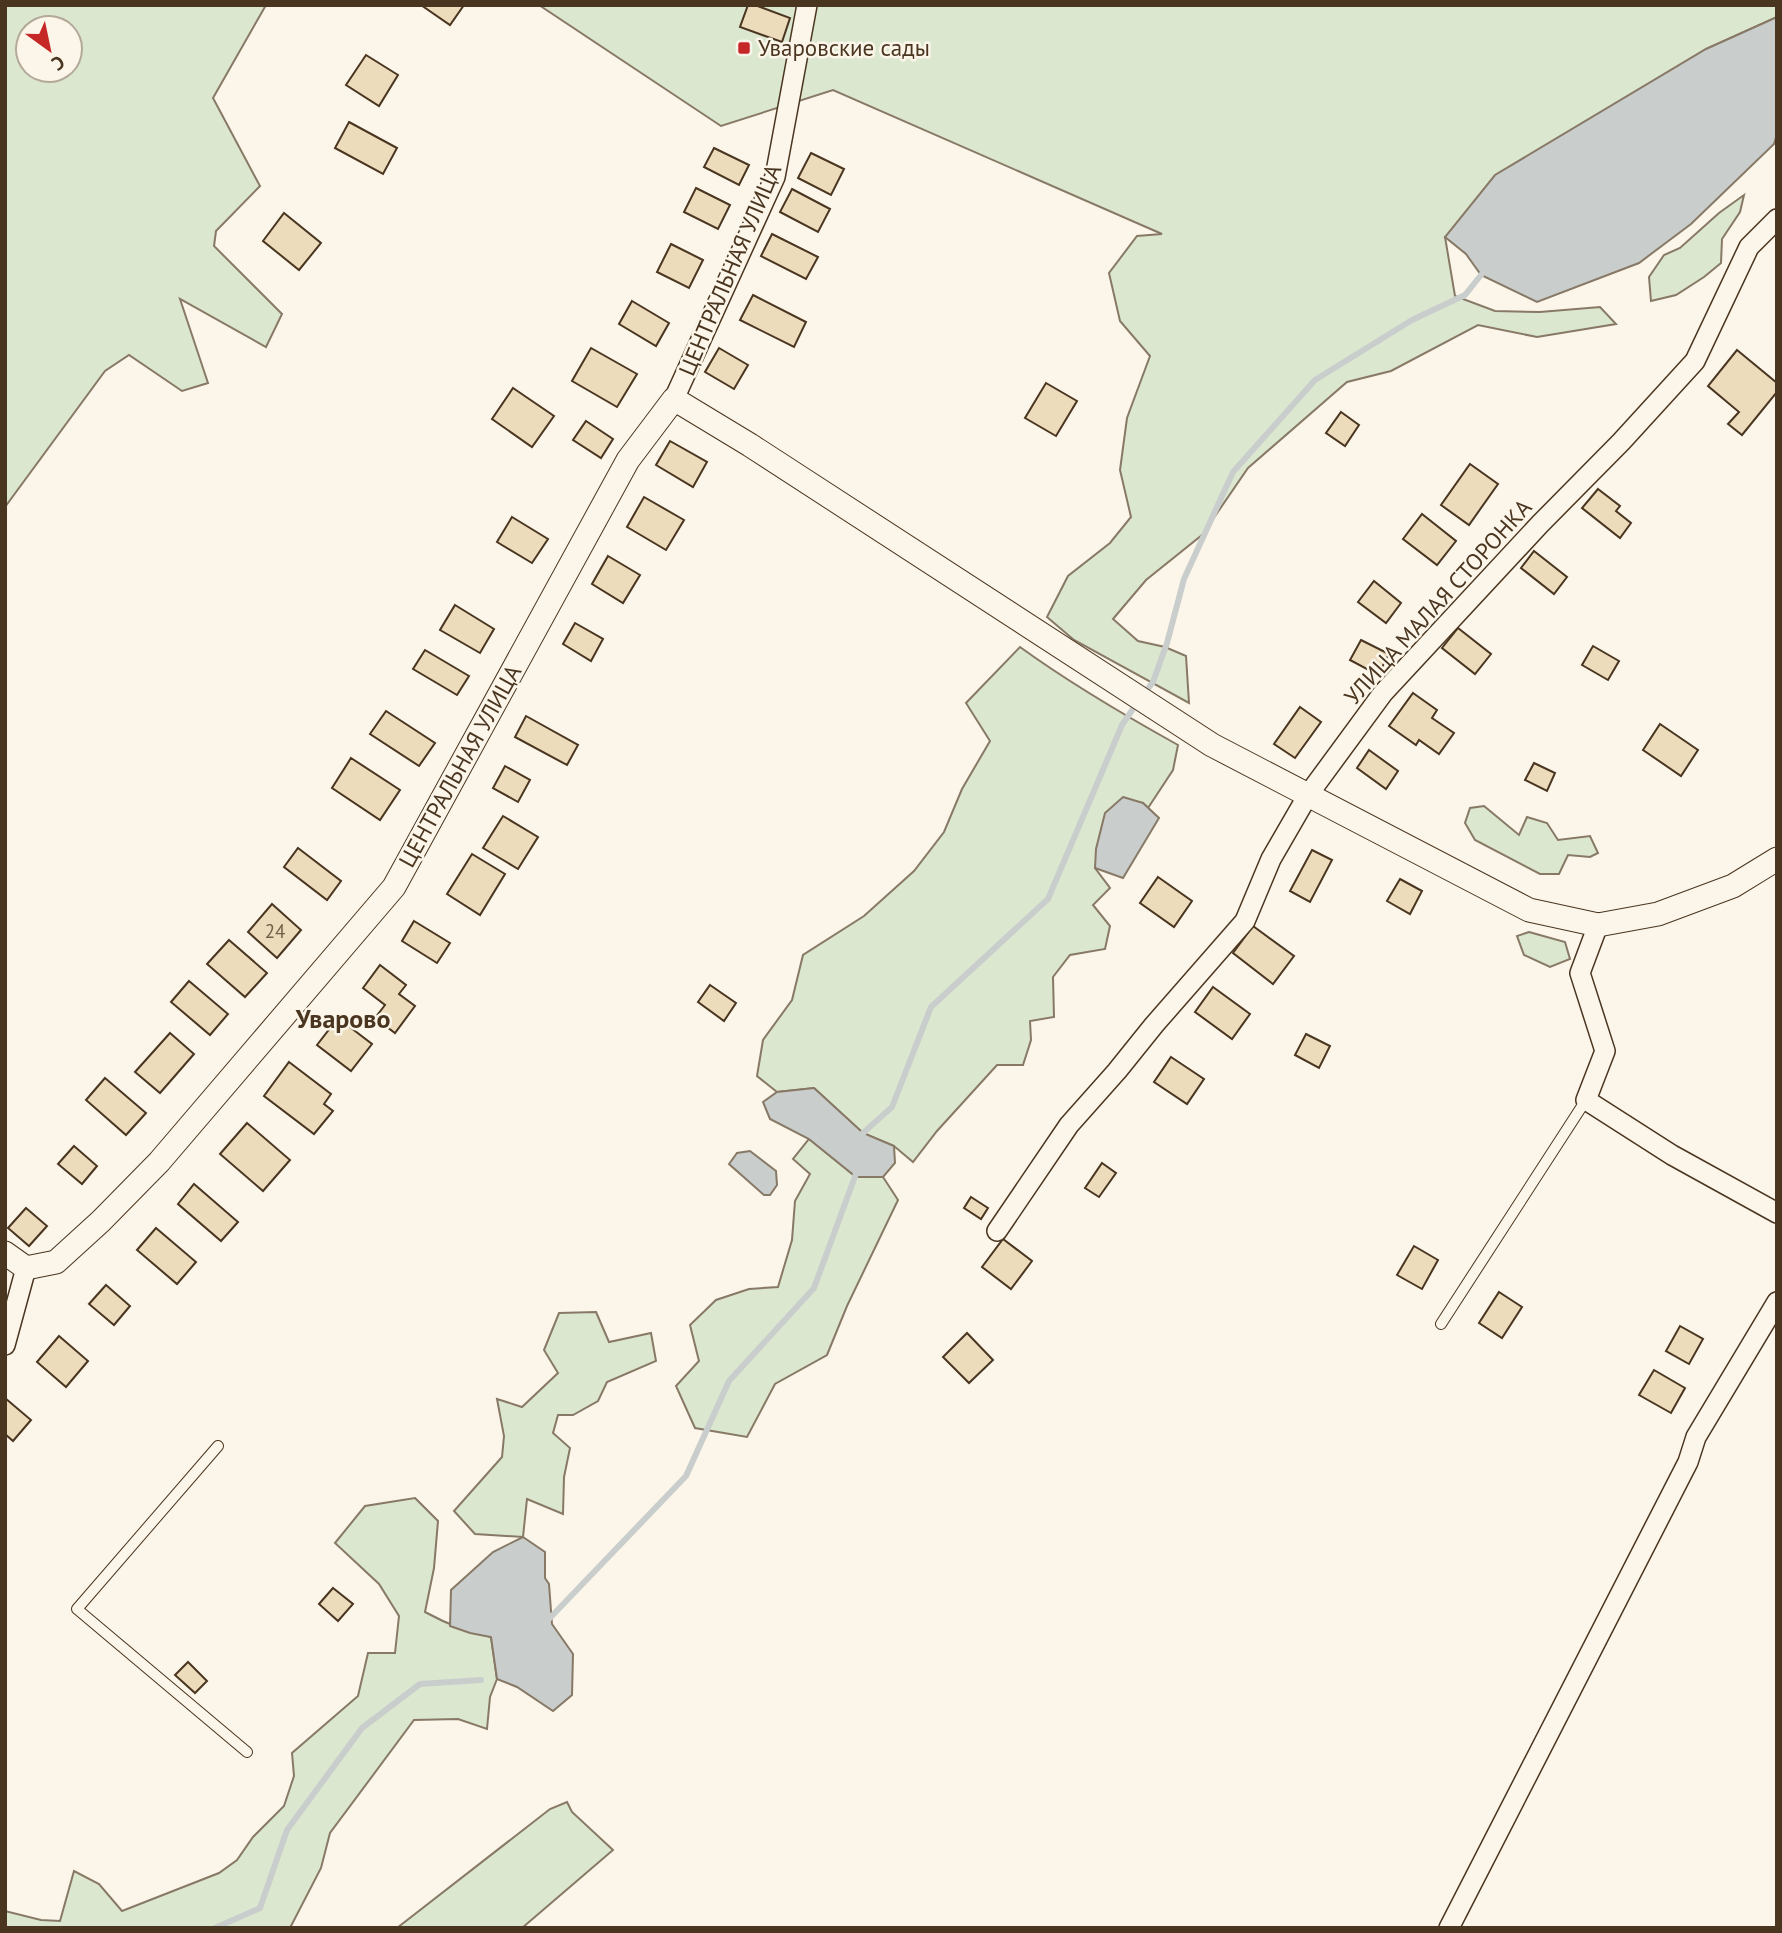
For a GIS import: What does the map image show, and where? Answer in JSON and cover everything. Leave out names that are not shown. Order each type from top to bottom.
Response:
[{"type":"street","name":"ЦЕНТРАЛЬНАЯ УЛИЦА","points":[[26,1268],[56,1262],[159,1162],[394,887],[628,460],[674,399],[775,177],[807,5]]},
{"type":"street","name":"УЛИЦА МАЛАЯ СТОРОНКА","points":[[997,1231],[1069,1125],[1245,921],[1271,859],[1308,795],[1383,693],[1695,361],[1749,247],[1777,219]]},
{"type":"street","points":[[674,399],[762,453],[1212,745],[1529,910],[1598,925],[1658,914],[1733,886],[1777,859]]},
{"type":"street","points":[[1598,925],[1580,973],[1605,1051],[1586,1100],[1672,1155],[1777,1213]]},
{"type":"street","points":[[5,1253],[26,1268],[5,1345]]},
{"type":"street","points":[[1449,1928],[1688,1462],[1696,1437],[1777,1301]]},
{"type":"lane","points":[[1441,1324],[1586,1100]]},
{"type":"lane","points":[[218,1446],[77,1609],[247,1752]]},
{"type":"green space","points":[[5,5],[266,5],[213,98],[260,186],[216,231],[214,246],[282,314],[266,347],[180,299],[208,383],[182,391],[129,355],[105,371],[5,507]]},
{"type":"green space","points":[[539,5],[1777,5],[1777,17],[1706,49],[1445,237],[1455,296],[1495,311],[1540,312],[1600,307],[1616,324],[1537,337],[1478,325],[1391,371],[1347,382],[1248,468],[1202,535],[1146,580],[1113,619],[1138,641],[1165,647],[1186,656],[1189,703],[1074,640],[1047,617],[1068,576],[1110,543],[1131,517],[1120,470],[1127,418],[1150,356],[1120,321],[1109,273],[1137,236],[1162,234],[833,90],[721,126]]},
{"type":"green space","points":[[1744,195],[1740,212],[1722,239],[1721,263],[1676,295],[1651,301],[1649,277],[1664,255],[1680,248]]},
{"type":"green space","points":[[1020,647],[1098,699],[1178,745],[1173,770],[1148,808],[1143,803],[1095,868],[1110,888],[1093,905],[1110,926],[1105,949],[1070,955],[1053,977],[1054,1017],[1030,1021],[1031,1040],[1023,1065],[997,1065],[937,1131],[913,1162],[894,1146],[863,1133],[814,1088],[777,1092],[757,1076],[763,1040],[792,1000],[803,955],[864,916],[914,871],[944,832],[962,789],[990,741],[966,703]]},
{"type":"green space","points":[[1484,806],[1519,835],[1527,817],[1547,823],[1558,840],[1590,836],[1598,853],[1590,857],[1568,855],[1559,874],[1540,874],[1475,840],[1465,823],[1470,808]]},
{"type":"green space","points":[[1529,932],[1565,942],[1570,959],[1550,967],[1524,955],[1517,936]]},
{"type":"green space","points":[[809,1139],[856,1177],[883,1177],[898,1200],[847,1306],[827,1355],[775,1384],[747,1437],[695,1428],[676,1386],[699,1361],[690,1325],[716,1300],[749,1289],[778,1287],[792,1240],[795,1201],[810,1174],[793,1159]]},
{"type":"green space","points":[[596,1312],[609,1342],[651,1333],[656,1361],[607,1382],[598,1401],[573,1415],[558,1415],[553,1433],[570,1448],[564,1477],[563,1514],[527,1499],[523,1537],[475,1534],[454,1511],[502,1457],[504,1436],[497,1399],[522,1407],[558,1373],[544,1350],[559,1313]]},
{"type":"green space","points":[[415,1498],[438,1521],[434,1568],[425,1612],[457,1627],[491,1637],[497,1679],[490,1697],[487,1729],[458,1719],[414,1720],[330,1833],[321,1868],[290,1928],[5,1928],[5,1911],[41,1920],[60,1921],[74,1871],[99,1884],[122,1911],[219,1873],[237,1860],[253,1837],[284,1806],[294,1776],[292,1753],[358,1696],[368,1653],[395,1653],[399,1616],[379,1584],[335,1543],[365,1506]]},
{"type":"green space","points":[[567,1802],[572,1812],[613,1850],[522,1928],[397,1928],[550,1809]]},
{"type":"shaded area","points":[[1777,17],[1777,134],[1774,144],[1691,224],[1639,263],[1537,302],[1481,275],[1466,254],[1445,237],[1495,175],[1706,49]]},
{"type":"shaded area","points":[[1123,797],[1143,803],[1159,818],[1123,878],[1095,868],[1096,849],[1105,813]]},
{"type":"shaded area","points":[[814,1088],[863,1133],[894,1146],[895,1163],[883,1177],[856,1177],[809,1139],[770,1119],[763,1102],[777,1092]]},
{"type":"shaded area","points":[[750,1151],[776,1171],[777,1185],[770,1195],[764,1195],[729,1164],[737,1153]]},
{"type":"shaded area","points":[[523,1537],[545,1552],[545,1578],[549,1584],[552,1624],[573,1654],[572,1695],[553,1711],[517,1687],[497,1679],[491,1637],[450,1626],[451,1590],[493,1552]]},
{"type":"building","points":[[421,5],[464,5],[450,25]]},
{"type":"building","points":[[748,5],[790,18],[782,42],[740,27]]},
{"type":"building","points":[[366,55],[398,75],[379,106],[346,85]]},
{"type":"building","points":[[349,122],[397,148],[383,174],[335,148]]},
{"type":"building","points":[[714,148],[749,165],[739,185],[704,167]]},
{"type":"building","points":[[811,153],[844,169],[831,195],[798,178]]},
{"type":"building","points":[[696,188],[730,205],[718,229],[684,212]]},
{"type":"building","points":[[792,189],[830,209],[818,232],[780,212]]},
{"type":"building","points":[[284,213],[321,243],[299,270],[263,241]]},
{"type":"building","points":[[772,234],[818,257],[806,279],[761,256]]},
{"type":"building","points":[[671,244],[703,260],[689,288],[657,272]]},
{"type":"building","points":[[753,295],[806,322],[794,347],[740,320]]},
{"type":"building","points":[[632,301],[669,323],[656,346],[619,324]]},
{"type":"building","points":[[591,348],[637,374],[617,407],[572,381]]},
{"type":"building","points":[[719,348],[748,365],[734,389],[705,372]]},
{"type":"building","points":[[1737,350],[1777,383],[1777,392],[1742,435],[1728,424],[1739,412],[1708,386]]},
{"type":"building","points":[[1046,383],[1077,401],[1056,436],[1025,418]]},
{"type":"building","points":[[513,388],[554,416],[532,447],[492,419]]},
{"type":"building","points":[[1341,412],[1359,425],[1345,446],[1326,433]]},
{"type":"building","points":[[586,421],[613,439],[601,458],[573,440]]},
{"type":"building","points":[[670,441],[707,462],[693,487],[656,465]]},
{"type":"building","points":[[1470,464],[1498,484],[1469,525],[1441,505]]},
{"type":"building","points":[[1598,489],[1620,506],[1616,511],[1631,523],[1620,538],[1582,508]]},
{"type":"building","points":[[644,497],[684,520],[666,550],[627,527]]},
{"type":"building","points":[[1422,514],[1456,541],[1437,565],[1403,539]]},
{"type":"building","points":[[512,517],[548,539],[532,563],[497,542]]},
{"type":"building","points":[[1534,551],[1567,577],[1554,594],[1521,568]]},
{"type":"building","points":[[608,556],[640,575],[623,603],[592,584]]},
{"type":"building","points":[[1374,581],[1401,603],[1386,623],[1358,602]]},
{"type":"building","points":[[455,605],[494,629],[480,653],[440,630]]},
{"type":"building","points":[[575,623],[603,639],[591,661],[563,644]]},
{"type":"building","points":[[1458,628],[1491,654],[1475,674],[1442,648]]},
{"type":"building","points":[[1361,640],[1389,654],[1378,675],[1350,660]]},
{"type":"building","points":[[1593,646],[1619,661],[1608,680],[1582,665]]},
{"type":"building","points":[[425,650],[469,676],[457,695],[413,669]]},
{"type":"building","points":[[1413,693],[1437,710],[1432,718],[1454,733],[1439,754],[1419,740],[1416,745],[1389,726]]},
{"type":"building","points":[[1300,707],[1321,722],[1295,758],[1274,744]]},
{"type":"building","points":[[386,711],[435,743],[419,766],[370,734]]},
{"type":"building","points":[[526,716],[578,745],[567,765],[515,737]]},
{"type":"building","points":[[1660,724],[1698,750],[1681,776],[1643,750]]},
{"type":"building","points":[[1369,750],[1398,771],[1386,789],[1357,768]]},
{"type":"building","points":[[351,758],[400,790],[380,820],[332,788]]},
{"type":"building","points":[[1534,763],[1555,773],[1547,791],[1525,780]]},
{"type":"building","points":[[505,766],[530,780],[518,802],[493,788]]},
{"type":"building","points":[[503,816],[538,837],[518,869],[483,848]]},
{"type":"building","points":[[298,848],[341,881],[327,900],[284,867]]},
{"type":"building","points":[[1312,850],[1332,860],[1310,902],[1290,891]]},
{"type":"building","points":[[472,854],[505,874],[480,915],[447,894]]},
{"type":"building","points":[[1158,877],[1192,901],[1174,927],[1140,903]]},
{"type":"building","points":[[1400,879],[1422,891],[1410,914],[1387,901]]},
{"type":"building","points":[[272,904],[301,930],[277,958],[248,932]]},
{"type":"building","points":[[414,921],[450,943],[437,963],[402,941]]},
{"type":"building","points":[[1253,926],[1294,956],[1273,984],[1233,953]]},
{"type":"building","points":[[229,940],[267,973],[245,997],[207,964]]},
{"type":"building","points":[[380,965],[406,985],[399,994],[415,1006],[395,1033],[375,1018],[385,1005],[363,988]]},
{"type":"building","points":[[189,981],[228,1014],[210,1035],[171,1002]]},
{"type":"building","points":[[710,985],[736,1003],[724,1021],[698,1002]]},
{"type":"building","points":[[1213,987],[1250,1014],[1232,1039],[1195,1012]]},
{"type":"building","points":[[338,1018],[372,1044],[351,1071],[317,1045]]},
{"type":"building","points":[[170,1033],[194,1054],[160,1093],[135,1072]]},
{"type":"building","points":[[1306,1034],[1330,1046],[1319,1068],[1295,1055]]},
{"type":"building","points":[[1171,1057],[1204,1079],[1187,1104],[1154,1082]]},
{"type":"building","points":[[289,1062],[331,1094],[324,1104],[333,1111],[314,1134],[264,1096]]},
{"type":"building","points":[[105,1078],[146,1113],[126,1135],[86,1100]]},
{"type":"building","points":[[247,1123],[290,1160],[263,1191],[220,1154]]},
{"type":"building","points":[[74,1146],[97,1166],[82,1184],[58,1164]]},
{"type":"building","points":[[1102,1163],[1116,1173],[1099,1197],[1085,1188]]},
{"type":"building","points":[[194,1184],[238,1222],[221,1241],[178,1204]]},
{"type":"building","points":[[971,1197],[988,1208],[981,1219],[964,1208]]},
{"type":"building","points":[[26,1208],[47,1226],[29,1246],[8,1228]]},
{"type":"building","points":[[156,1228],[196,1262],[177,1284],[137,1250]]},
{"type":"building","points":[[1003,1239],[1032,1261],[1011,1289],[982,1267]]},
{"type":"building","points":[[1414,1246],[1438,1260],[1422,1289],[1397,1275]]},
{"type":"building","points":[[106,1285],[130,1306],[114,1325],[89,1304]]},
{"type":"building","points":[[1499,1292],[1522,1307],[1502,1338],[1479,1323]]},
{"type":"building","points":[[1680,1326],[1703,1339],[1689,1364],[1666,1351]]},
{"type":"building","points":[[967,1333],[993,1360],[969,1383],[943,1357]]},
{"type":"building","points":[[59,1336],[88,1361],[66,1387],[37,1362]]},
{"type":"building","points":[[1654,1370],[1685,1388],[1671,1413],[1639,1395]]},
{"type":"building","points":[[5,1398],[31,1420],[13,1441],[5,1434]]},
{"type":"building","points":[[333,1588],[353,1604],[338,1621],[319,1604]]},
{"type":"building","points":[[188,1662],[207,1681],[195,1693],[175,1675]]},
{"type":"waterway","points":[[1144,694],[1153,682],[1167,643],[1184,579],[1233,472],[1315,380],[1412,320],[1465,295],[1481,275]]},
{"type":"waterway","points":[[862,1140],[863,1133],[892,1107],[931,1007],[1048,899],[1122,725],[1137,703]]},
{"type":"waterway","points":[[547,1621],[686,1476],[729,1381],[814,1288],[857,1171]]},
{"type":"waterway","points":[[215,1928],[260,1908],[287,1830],[362,1728],[420,1684],[481,1680]]},
{"type":"place","name":"Уваровские сады","points":[[744,48]]},
{"type":"district","name":"Уварово","points":[[343,1019]]}]
